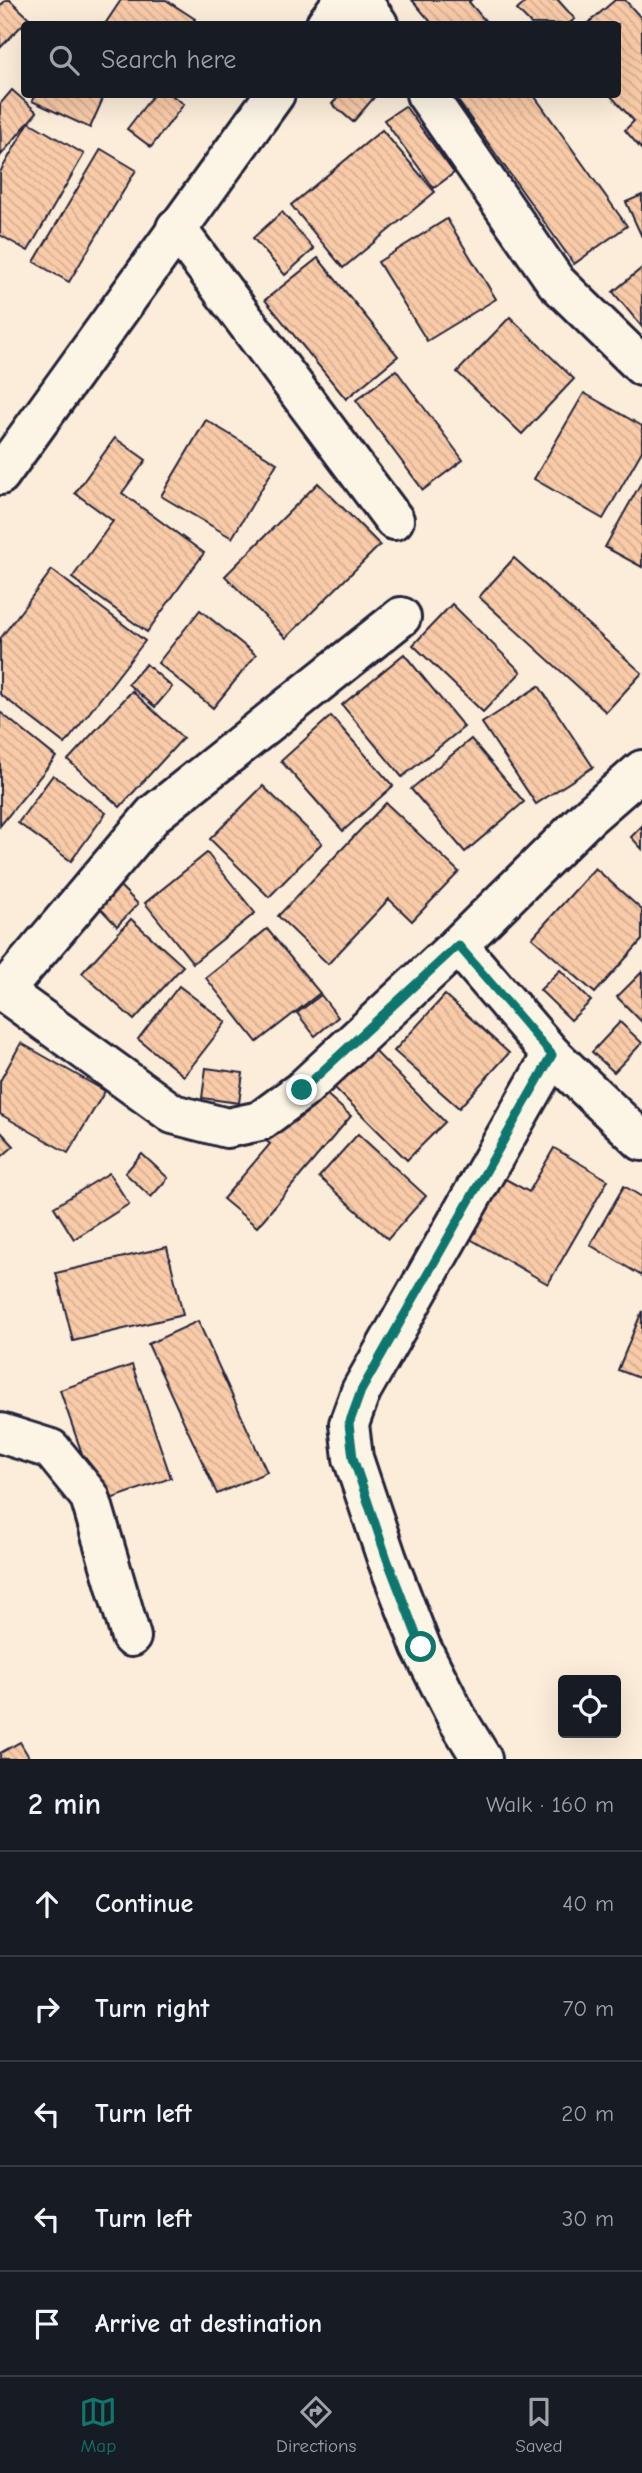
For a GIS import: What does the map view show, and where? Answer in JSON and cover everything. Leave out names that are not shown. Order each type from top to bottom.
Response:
[{"type":"street","points":[[328,21],[344,0]]},
{"type":"street","points":[[361,0],[376,21]]},
{"type":"street","points":[[0,475],[272,98]]},
{"type":"street","points":[[429,98],[556,282],[642,366]]},
{"type":"street","points":[[176,228],[394,520]]},
{"type":"street","points":[[401,617],[154,814],[2,990],[173,1114],[227,1128],[260,1121],[302,1090],[458,945],[587,818],[642,770]]},
{"type":"street","points":[[458,945],[552,1055],[642,1141]]},
{"type":"street","points":[[482,1759],[458,1720],[421,1647],[387,1559],[353,1458],[349,1424],[361,1391],[552,1055]]},
{"type":"street","points":[[0,1433],[51,1449],[90,1497],[131,1637]]},
{"type":"building","points":[[10,0],[29,18],[21,21],[21,26],[0,48],[0,6]]},
{"type":"building","points":[[121,0],[166,0],[195,19],[193,21],[107,21]]},
{"type":"building","points":[[412,0],[471,0],[469,2],[485,21],[430,21]]},
{"type":"building","points":[[528,0],[558,0],[575,19],[528,21],[517,10]]},
{"type":"building","points":[[615,0],[625,0],[642,19],[642,150],[625,130],[634,121],[613,98],[621,98],[621,21],[590,21]]},
{"type":"building","points":[[12,90],[37,112],[1,155],[0,104]]},
{"type":"building","points":[[33,98],[103,98],[90,128],[32,101]]},
{"type":"building","points":[[151,98],[176,98],[184,104],[151,147],[127,129]]},
{"type":"building","points":[[337,98],[374,98],[353,122],[332,104]]},
{"type":"building","points":[[456,98],[536,98],[627,226],[574,264]]},
{"type":"building","points":[[405,106],[454,173],[434,188],[384,120]]},
{"type":"building","points":[[29,122],[84,154],[28,251],[0,235],[0,172]]},
{"type":"building","points":[[382,130],[435,192],[343,268],[291,205]]},
{"type":"building","points":[[101,149],[136,170],[69,282],[34,262]]},
{"type":"building","points":[[642,195],[642,237],[626,202]]},
{"type":"building","points":[[282,212],[314,249],[285,275],[253,238]]},
{"type":"building","points":[[447,219],[496,299],[427,341],[378,262]]},
{"type":"building","points":[[318,258],[398,356],[346,399],[265,300]]},
{"type":"building","points":[[642,268],[642,327],[613,292]]},
{"type":"building","points":[[510,317],[574,379],[522,434],[457,372]]},
{"type":"building","points":[[396,370],[463,460],[423,490],[356,400]]},
{"type":"building","points":[[584,393],[642,426],[642,451],[603,519],[534,479]]},
{"type":"building","points":[[206,420],[277,463],[232,538],[161,496]]},
{"type":"building","points":[[115,438],[146,460],[122,493],[204,553],[147,632],[72,578],[113,521],[75,493]]},
{"type":"building","points":[[642,481],[642,567],[605,547]]},
{"type":"building","points":[[318,483],[380,545],[286,638],[225,576]]},
{"type":"building","points":[[514,558],[642,673],[606,712],[479,597]]},
{"type":"building","points":[[52,570],[145,641],[65,744],[0,694],[0,639]]},
{"type":"building","points":[[452,604],[521,672],[483,712],[413,645]]},
{"type":"building","points":[[200,610],[256,655],[213,708],[158,663]]},
{"type":"building","points":[[404,654],[464,727],[402,777],[342,705]]},
{"type":"building","points":[[146,664],[172,687],[155,707],[128,684]]},
{"type":"building","points":[[539,686],[593,767],[536,804],[482,723]]},
{"type":"building","points":[[132,691],[183,738],[120,807],[68,760]]},
{"type":"building","points":[[0,712],[56,757],[0,826]]},
{"type":"building","points":[[331,716],[393,786],[343,831],[281,761]]},
{"type":"building","points":[[471,739],[524,802],[465,852],[411,789]]},
{"type":"building","points":[[53,775],[106,813],[71,861],[18,823]]},
{"type":"building","points":[[263,786],[322,843],[269,897],[210,839]]},
{"type":"building","points":[[386,803],[459,872],[412,921],[389,899],[328,964],[278,916]]},
{"type":"building","points":[[642,826],[642,849],[631,837]]},
{"type":"building","points":[[207,853],[255,913],[193,963],[145,903]]},
{"type":"building","points":[[595,868],[642,910],[642,940],[595,993],[532,938]]},
{"type":"building","points":[[120,886],[138,904],[117,926],[99,907]]},
{"type":"building","points":[[131,919],[183,966],[134,1020],[82,973]]},
{"type":"building","points":[[267,929],[320,993],[257,1042],[206,978]]},
{"type":"building","points":[[560,970],[591,1001],[571,1020],[540,990]]},
{"type":"building","points":[[642,972],[642,1022],[617,997]]},
{"type":"building","points":[[179,986],[226,1022],[184,1076],[138,1039]]},
{"type":"building","points":[[321,995],[338,1017],[315,1036],[297,1013]]},
{"type":"building","points":[[445,995],[509,1053],[459,1108],[394,1051]]},
{"type":"building","points":[[620,1022],[642,1043],[614,1072],[592,1052]]},
{"type":"building","points":[[364,1040],[445,1122],[407,1160],[325,1078]]},
{"type":"building","points":[[21,1043],[105,1091],[68,1153],[0,1114],[0,1081]]},
{"type":"building","points":[[206,1068],[243,1073],[239,1103],[202,1098]]},
{"type":"building","points":[[314,1083],[351,1116],[257,1227],[223,1199],[270,1144],[265,1140]]},
{"type":"building","points":[[0,1131],[14,1146],[0,1158]]},
{"type":"building","points":[[358,1134],[426,1196],[388,1239],[319,1177]]},
{"type":"building","points":[[554,1148],[608,1180],[548,1284],[465,1236],[500,1176],[529,1192]]},
{"type":"building","points":[[142,1154],[168,1178],[151,1197],[125,1173]]},
{"type":"building","points":[[109,1173],[129,1204],[74,1239],[54,1207]]},
{"type":"building","points":[[624,1186],[642,1197],[642,1276],[590,1245]]},
{"type":"building","points":[[167,1247],[183,1315],[73,1341],[56,1273]]},
{"type":"building","points":[[642,1311],[642,1379],[618,1370]]},
{"type":"building","points":[[198,1321],[267,1472],[217,1494],[148,1344]]},
{"type":"building","points":[[132,1365],[171,1478],[99,1503],[60,1390]]},
{"type":"building","points":[[20,1742],[30,1759],[0,1759],[0,1753]]},
{"type":"route","points":[[302,1090],[458,945],[552,1055],[361,1391],[349,1424],[353,1458],[387,1559],[421,1647]]}]
